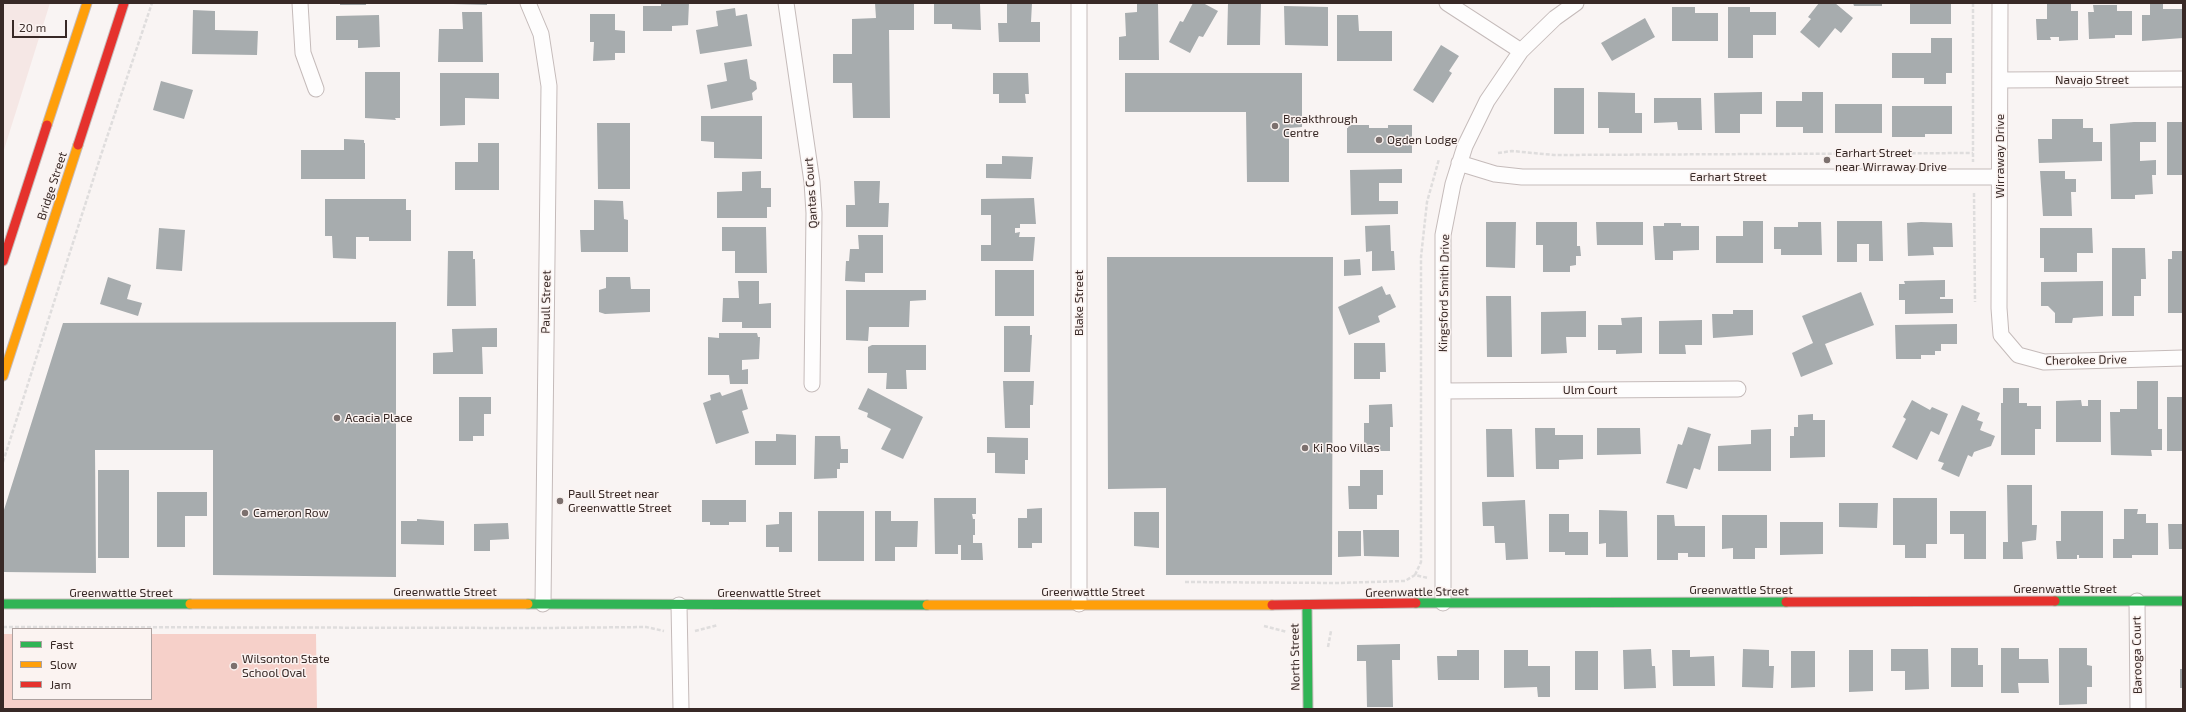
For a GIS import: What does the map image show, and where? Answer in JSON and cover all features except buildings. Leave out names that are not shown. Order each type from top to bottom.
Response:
[{"type":"main road","name":"Bridge Street","points":[[3,261],[87,3]]},
{"type":"main road","name":"Bridge Street","points":[[3,376],[124,3]]},
{"type":"main road","name":"Greenwattle Street","points":[[3,604],[1307,605],[1443,603],[2183,601]]},
{"type":"main road","name":"North Street","points":[[1307,605],[1308,709]]},
{"type":"street","points":[[300,3],[303,53],[316,89]]},
{"type":"street","name":"Paull Street","points":[[528,3],[541,34],[549,86],[543,604]]},
{"type":"street","name":"Qantas Court","points":[[786,3],[812,182],[814,221],[812,384]]},
{"type":"street","name":"Blake Street","points":[[1078,604],[1079,3]]},
{"type":"street","points":[[1447,3],[1521,51]]},
{"type":"street","name":"Kingsford Smith Drive","points":[[1443,603],[1444,235],[1459,163],[1465,146],[1487,101],[1521,51],[1555,18],[1576,3]]},
{"type":"street","name":"Wirraway Drive","points":[[1999,308],[2000,3]]},
{"type":"street","name":"Navajo Street","points":[[2000,80],[2183,79]]},
{"type":"street","name":"Earhart Street","points":[[1459,163],[1495,174],[1522,177],[1999,177]]},
{"type":"street","name":"Cherokee Drive","points":[[1999,308],[2001,335],[2018,355],[2044,362],[2183,358]]},
{"type":"street","name":"Ulm Court","points":[[1443,391],[1738,389]]},
{"type":"street","name":"Barooga Court","points":[[2137,601],[2138,709]]},
{"type":"street","points":[[679,605],[680,709]]},
{"type":"path","points":[[3,462],[98,162],[152,3]]},
{"type":"path","points":[[1973,3],[1975,302]]},
{"type":"path","points":[[1498,154],[1512,150],[1554,155],[1973,153]]},
{"type":"path","points":[[1185,582],[1375,582],[1405,581],[1415,575],[1422,562],[1421,257],[1428,202],[1439,159]]},
{"type":"path","points":[[1415,575],[1422,578],[1443,580]]},
{"type":"path","points":[[3,627],[646,627],[660,631],[700,631],[718,625],[726,625]]},
{"type":"path","points":[[1262,625],[1287,632]]},
{"type":"shaded area","points":[[3,3],[50,3],[3,153]]},
{"type":"shaded area","name":"Wilsonton State School Oval","points":[[3,634],[12,634],[12,700],[152,700],[152,634],[316,634],[317,709],[3,709]]},
{"type":"traffic: fast","points":[[2055,601],[2183,601]]},
{"type":"traffic: fast","points":[[1416,603],[1786,602]]},
{"type":"traffic: fast","points":[[3,604],[190,604]]},
{"type":"traffic: fast","points":[[528,604],[927,605]]},
{"type":"traffic: fast","points":[[1307,605],[1308,709]]},
{"type":"traffic: slow","points":[[47,125],[87,3]]},
{"type":"traffic: slow","points":[[3,376],[78,145]]},
{"type":"traffic: slow","points":[[190,604],[528,604]]},
{"type":"traffic: slow","points":[[927,605],[1272,605]]},
{"type":"traffic: jam","points":[[78,145],[124,3]]},
{"type":"traffic: jam","points":[[3,261],[47,125]]},
{"type":"traffic: jam","points":[[1786,602],[2055,601]]},
{"type":"traffic: jam","points":[[1272,605],[1416,603]]},
{"type":"place","name":"Breakthrough Centre","points":[[1275,126]]},
{"type":"place","name":"Ogden Lodge","points":[[1379,140]]},
{"type":"place","name":"Earhart Street near Wirraway Drive","points":[[1827,160]]},
{"type":"place","name":"Acacia Place","points":[[337,418]]},
{"type":"place","name":"Ki Roo Villas","points":[[1305,448]]},
{"type":"place","name":"Paull Street near Greenwattle Street","points":[[560,501]]},
{"type":"place","name":"Cameron Row","points":[[245,513]]},
{"type":"place","name":"Wilsonton State School Oval","points":[[234,666]]}]
